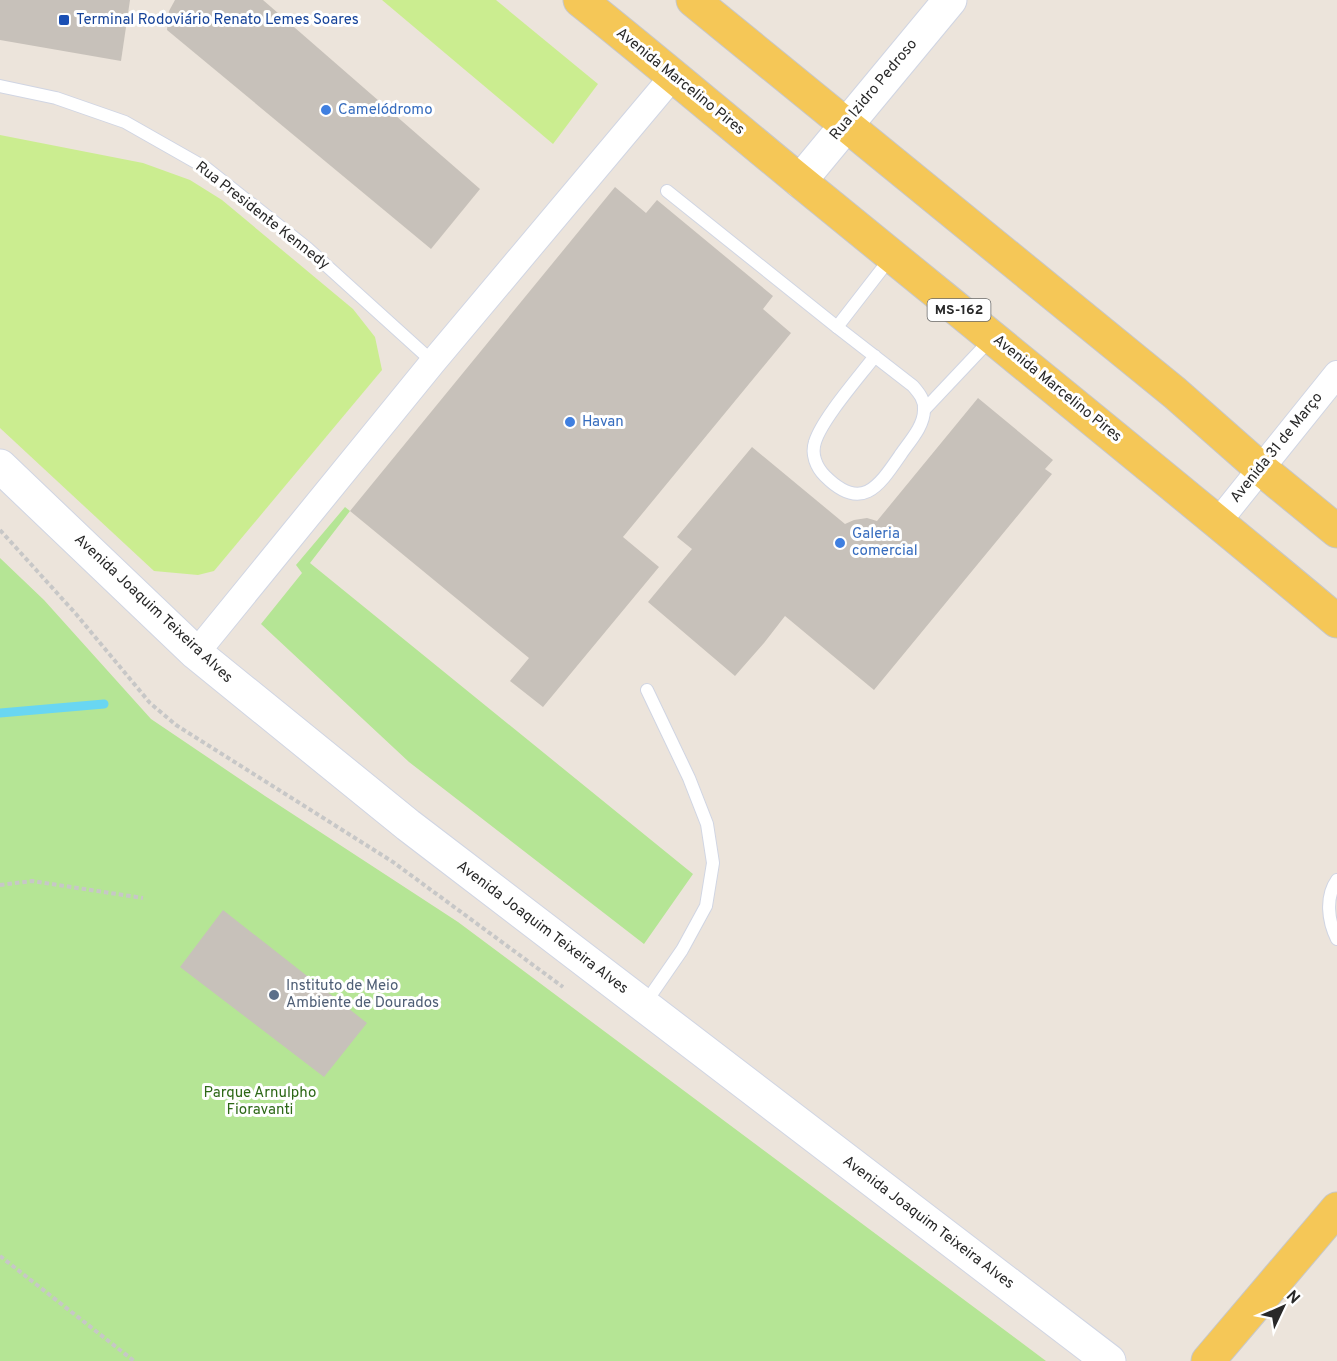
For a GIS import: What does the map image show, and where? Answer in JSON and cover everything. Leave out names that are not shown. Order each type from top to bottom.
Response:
[{"type":"main road","name":"Avenida Marcelino Pires","points":[[580,0],[1337,621]]},
{"type":"main road","points":[[693,0],[1175,393],[1260,468],[1337,531]]},
{"type":"main road","name":"Rua Izidro Pedroso","points":[[800,180],[950,0]]},
{"type":"main road","name":"Avenida Joaquim Teixeira Alves","points":[[0,466],[196,653],[408,825],[1109,1361]]},
{"type":"main road","points":[[1208,1361],[1337,1209]]},
{"type":"street","points":[[196,653],[433,362],[674,75]]},
{"type":"street","name":"Avenida 31 de Março","points":[[1218,522],[1337,374]]},
{"type":"lane","name":"Rua Presidente Kennedy","points":[[0,86],[56,98],[125,122],[206,168],[307,248],[433,362]]},
{"type":"lane","points":[[667,191],[913,386],[921,397],[925,409]]},
{"type":"lane","points":[[837,327],[892,255]]},
{"type":"lane","points":[[875,356],[823,426],[814,443],[813,458],[823,474],[839,488],[853,494],[866,493],[877,487],[914,437],[925,409],[993,337]]},
{"type":"lane","points":[[643,1005],[682,950],[706,906],[713,863],[707,824],[689,778],[647,690]]},
{"type":"lane","points":[[1337,880],[1329,904],[1331,928],[1337,939]]},
{"type":"path","points":[[0,530],[76,614],[150,703],[176,725],[393,862],[572,993]]},
{"type":"path","points":[[0,885],[32,881],[143,898]]},
{"type":"path","points":[[0,1256],[134,1361]]},
{"type":"green space","points":[[382,0],[496,0],[598,84],[553,144]]},
{"type":"green space","points":[[0,135],[143,163],[190,180],[222,200],[353,309],[375,337],[382,370],[214,571],[198,575],[154,571],[0,428]]},
{"type":"green space","points":[[345,507],[350,511],[310,563],[693,874],[644,944],[409,762],[261,624],[302,573],[296,565]]},
{"type":"green space","name":"Parque Arnulpho Fioravanti","points":[[0,558],[44,600],[151,719],[458,922],[1046,1361],[0,1361]]},
{"type":"building","name":"Terminal Rodoviário Renato Lemes Soares","points":[[0,0],[130,0],[121,61],[0,40]]},
{"type":"building","name":"Camelódromo","points":[[175,0],[263,0],[480,189],[431,249],[167,30],[169,11]]},
{"type":"building","name":"Havan","points":[[615,187],[646,213],[657,200],[773,296],[763,309],[791,333],[623,537],[659,567],[543,707],[510,681],[529,658],[350,511]]},
{"type":"building","name":"Galeria comercial","points":[[978,398],[1053,460],[1045,469],[1052,474],[874,690],[785,616],[735,676],[648,602],[692,549],[677,537],[752,447],[845,524],[867,518],[877,521]]},
{"type":"building","name":"Instituto de Meio Ambiente de Dourados","points":[[223,910],[367,1023],[324,1077],[180,967]]},
{"type":"waterway","points":[[0,713],[104,704]]},
{"type":"place","name":"Terminal Rodoviário Renato Lemes Soares","points":[[64,20]]},
{"type":"place","name":"Camelódromo","points":[[326,110]]},
{"type":"place","name":"Havan","points":[[570,422]]},
{"type":"place","name":"Galeria comercial","points":[[840,543]]},
{"type":"place","name":"Instituto de Meio Ambiente de Dourados","points":[[274,995]]}]
